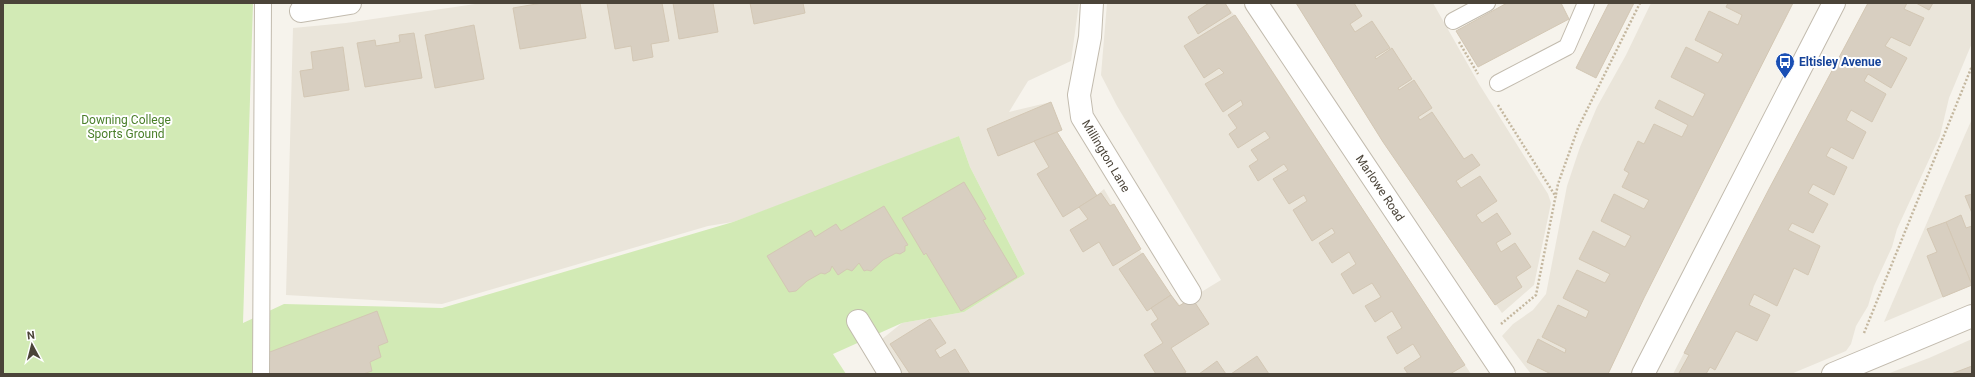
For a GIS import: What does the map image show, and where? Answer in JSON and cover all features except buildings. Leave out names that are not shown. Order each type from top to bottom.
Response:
[{"type":"street","points":[[301,11],[350,3]]},
{"type":"street","name":"Millington Lane","points":[[1092,3],[1090,37],[1078,96],[1082,117],[1190,293]]},
{"type":"street","name":"Marlowe Road","points":[[1256,3],[1504,374]]},
{"type":"street","points":[[1643,374],[1834,3]]},
{"type":"street","points":[[1842,370],[1972,316]]},
{"type":"street","points":[[858,321],[890,374]]},
{"type":"lane","points":[[261,374],[263,3]]},
{"type":"lane","points":[[1453,20],[1487,3]]},
{"type":"lane","points":[[1498,83],[1567,47],[1586,3]]},
{"type":"path","points":[[1482,340],[1536,296],[1558,184],[1578,128],[1640,3]]},
{"type":"path","points":[[1842,370],[1972,66]]},
{"type":"shaded area","points":[[482,3],[1079,3],[1071,61],[1028,81],[1009,112],[1051,102],[1062,130],[1057,132],[1097,195],[1104,189],[1141,252],[1171,295],[1180,305],[1221,280],[1117,106],[1101,75],[1107,3],[1225,3],[1247,32],[1471,374],[901,374],[882,339],[902,323],[964,312],[1025,274],[970,167],[959,136],[837,184],[733,222],[708,226],[442,304],[286,295],[293,28],[346,23]]},
{"type":"shaded area","points":[[1296,3],[1433,3],[1479,84],[1548,194],[1551,203],[1534,285],[1502,313],[1458,252],[1383,142]]},
{"type":"shaded area","points":[[1651,3],[1793,3],[1644,298],[1608,374],[1531,374],[1502,336],[1513,324],[1533,310],[1546,294],[1567,186],[1580,147],[1597,107],[1626,55]]},
{"type":"shaded area","points":[[1868,3],[1972,3],[1972,43],[1949,98],[1940,136],[1897,229],[1892,247],[1874,286],[1868,306],[1856,326],[1851,344],[1846,351],[1791,374],[1673,374],[1769,189]]},
{"type":"shaded area","points":[[1972,119],[1972,285],[1884,322],[1964,137]]},
{"type":"shaded area","points":[[1972,339],[1972,374],[1887,374],[1929,358]]},
{"type":"green space","name":"Downing College Sports Ground","points":[[3,3],[253,3],[243,323],[284,304],[442,308],[733,222],[959,136],[970,167],[1025,274],[964,312],[902,323],[833,354],[846,374],[3,374]]},
{"type":"place","name":"Eltisley Avenue","points":[[1785,79]]}]
